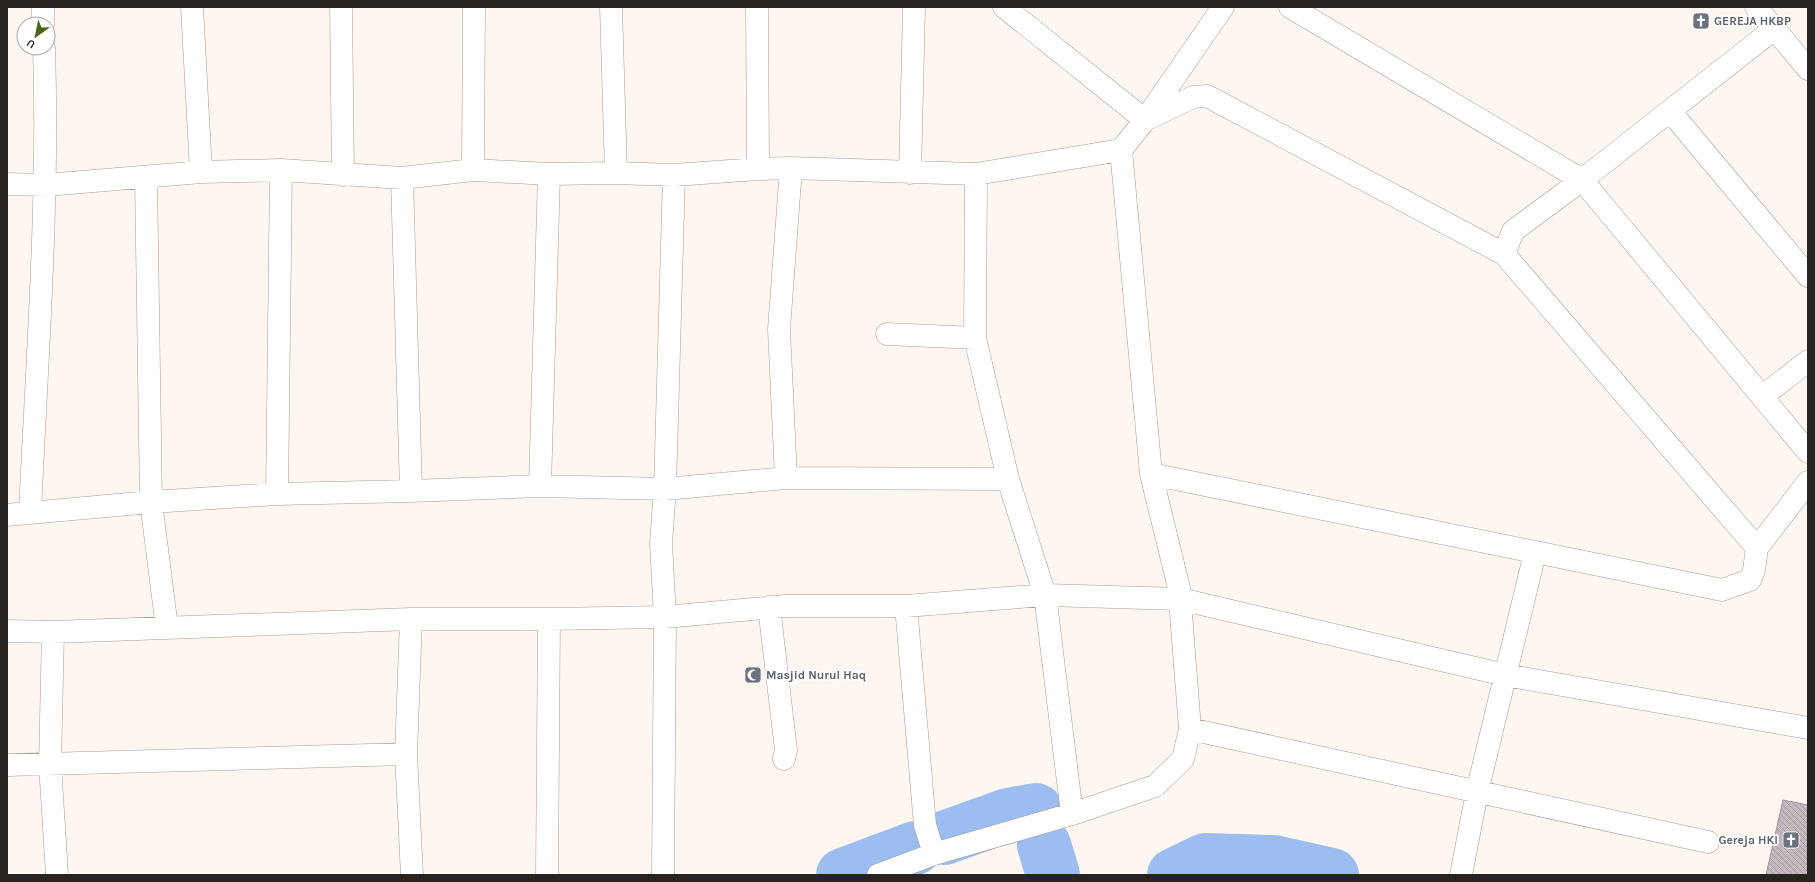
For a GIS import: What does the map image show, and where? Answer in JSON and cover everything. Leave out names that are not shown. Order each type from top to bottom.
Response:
[{"type":"street","points":[[192,7],[201,172]]},
{"type":"street","points":[[341,7],[343,175]]},
{"type":"street","points":[[473,170],[474,7]]},
{"type":"street","points":[[610,7],[616,173]]},
{"type":"street","points":[[757,7],[758,169]]},
{"type":"street","points":[[910,173],[914,7]]},
{"type":"street","points":[[1004,7],[1145,120]]},
{"type":"street","points":[[7,184],[46,185],[146,178],[201,172],[280,170],[402,178],[473,170],[549,174],[616,173],[674,175],[791,168],[976,174],[1121,150],[1145,120],[1223,7]]},
{"type":"street","points":[[1290,7],[1582,180],[1808,452]]},
{"type":"street","points":[[1756,7],[1808,70]]},
{"type":"street","points":[[1504,254],[1513,231],[1582,180],[1774,29]]},
{"type":"street","points":[[30,513],[46,185],[44,56]]},
{"type":"street","points":[[1145,120],[1193,97],[1207,96],[1504,254],[1757,548]]},
{"type":"street","points":[[1670,111],[1808,276]]},
{"type":"street","points":[[878,875],[934,854],[1072,814],[1155,786],[1183,759],[1190,729],[1180,588],[1151,474],[1121,150]]},
{"type":"street","points":[[786,478],[779,329],[791,168]]},
{"type":"street","points":[[277,494],[280,170]]},
{"type":"street","points":[[540,486],[549,174]]},
{"type":"street","points":[[976,174],[974,338],[1008,479],[1045,595],[1072,814]]},
{"type":"street","points":[[662,875],[665,617],[661,543],[665,489],[674,175]]},
{"type":"street","points":[[146,178],[151,502],[167,628]]},
{"type":"street","points":[[402,178],[411,491]]},
{"type":"street","points":[[887,334],[974,338]]},
{"type":"street","points":[[1763,396],[1808,361]]},
{"type":"street","points":[[1151,474],[1722,590],[1750,580],[1754,570],[1757,548],[1808,482]]},
{"type":"street","points":[[7,515],[151,502],[277,494],[540,486],[665,489],[786,478],[1008,479]]},
{"type":"street","points":[[1461,875],[1476,792],[1535,553]]},
{"type":"street","points":[[7,631],[53,632],[411,619],[665,617],[769,607],[906,606],[1045,595],[1180,599],[1505,675],[1808,728]]},
{"type":"street","points":[[906,606],[925,825],[934,854]]},
{"type":"street","points":[[769,607],[786,750],[784,759]]},
{"type":"street","points":[[411,619],[406,754],[412,875]]},
{"type":"street","points":[[547,875],[549,619]]},
{"type":"street","points":[[53,632],[50,764],[57,875]]},
{"type":"street","points":[[1190,729],[1708,842]]},
{"type":"street","points":[[7,765],[406,754]]},
{"type":"building","name":"Gereja HKI","points":[[1783,800],[1808,805],[1808,875],[1766,875]]},
{"type":"waterway","points":[[944,838],[1008,815],[1036,810]]},
{"type":"waterway","points":[[1044,845],[1053,875]]},
{"type":"waterway","points":[[843,875],[915,848]]},
{"type":"waterway","points":[[1174,875],[1205,860],[1274,862],[1332,875]]},
{"type":"place","name":"GEREJA HKBP","points":[[1701,21]]},
{"type":"place","name":"Masjid Nurul Haq","points":[[753,675]]},
{"type":"place","name":"Gereja HKI","points":[[1791,840]]}]
